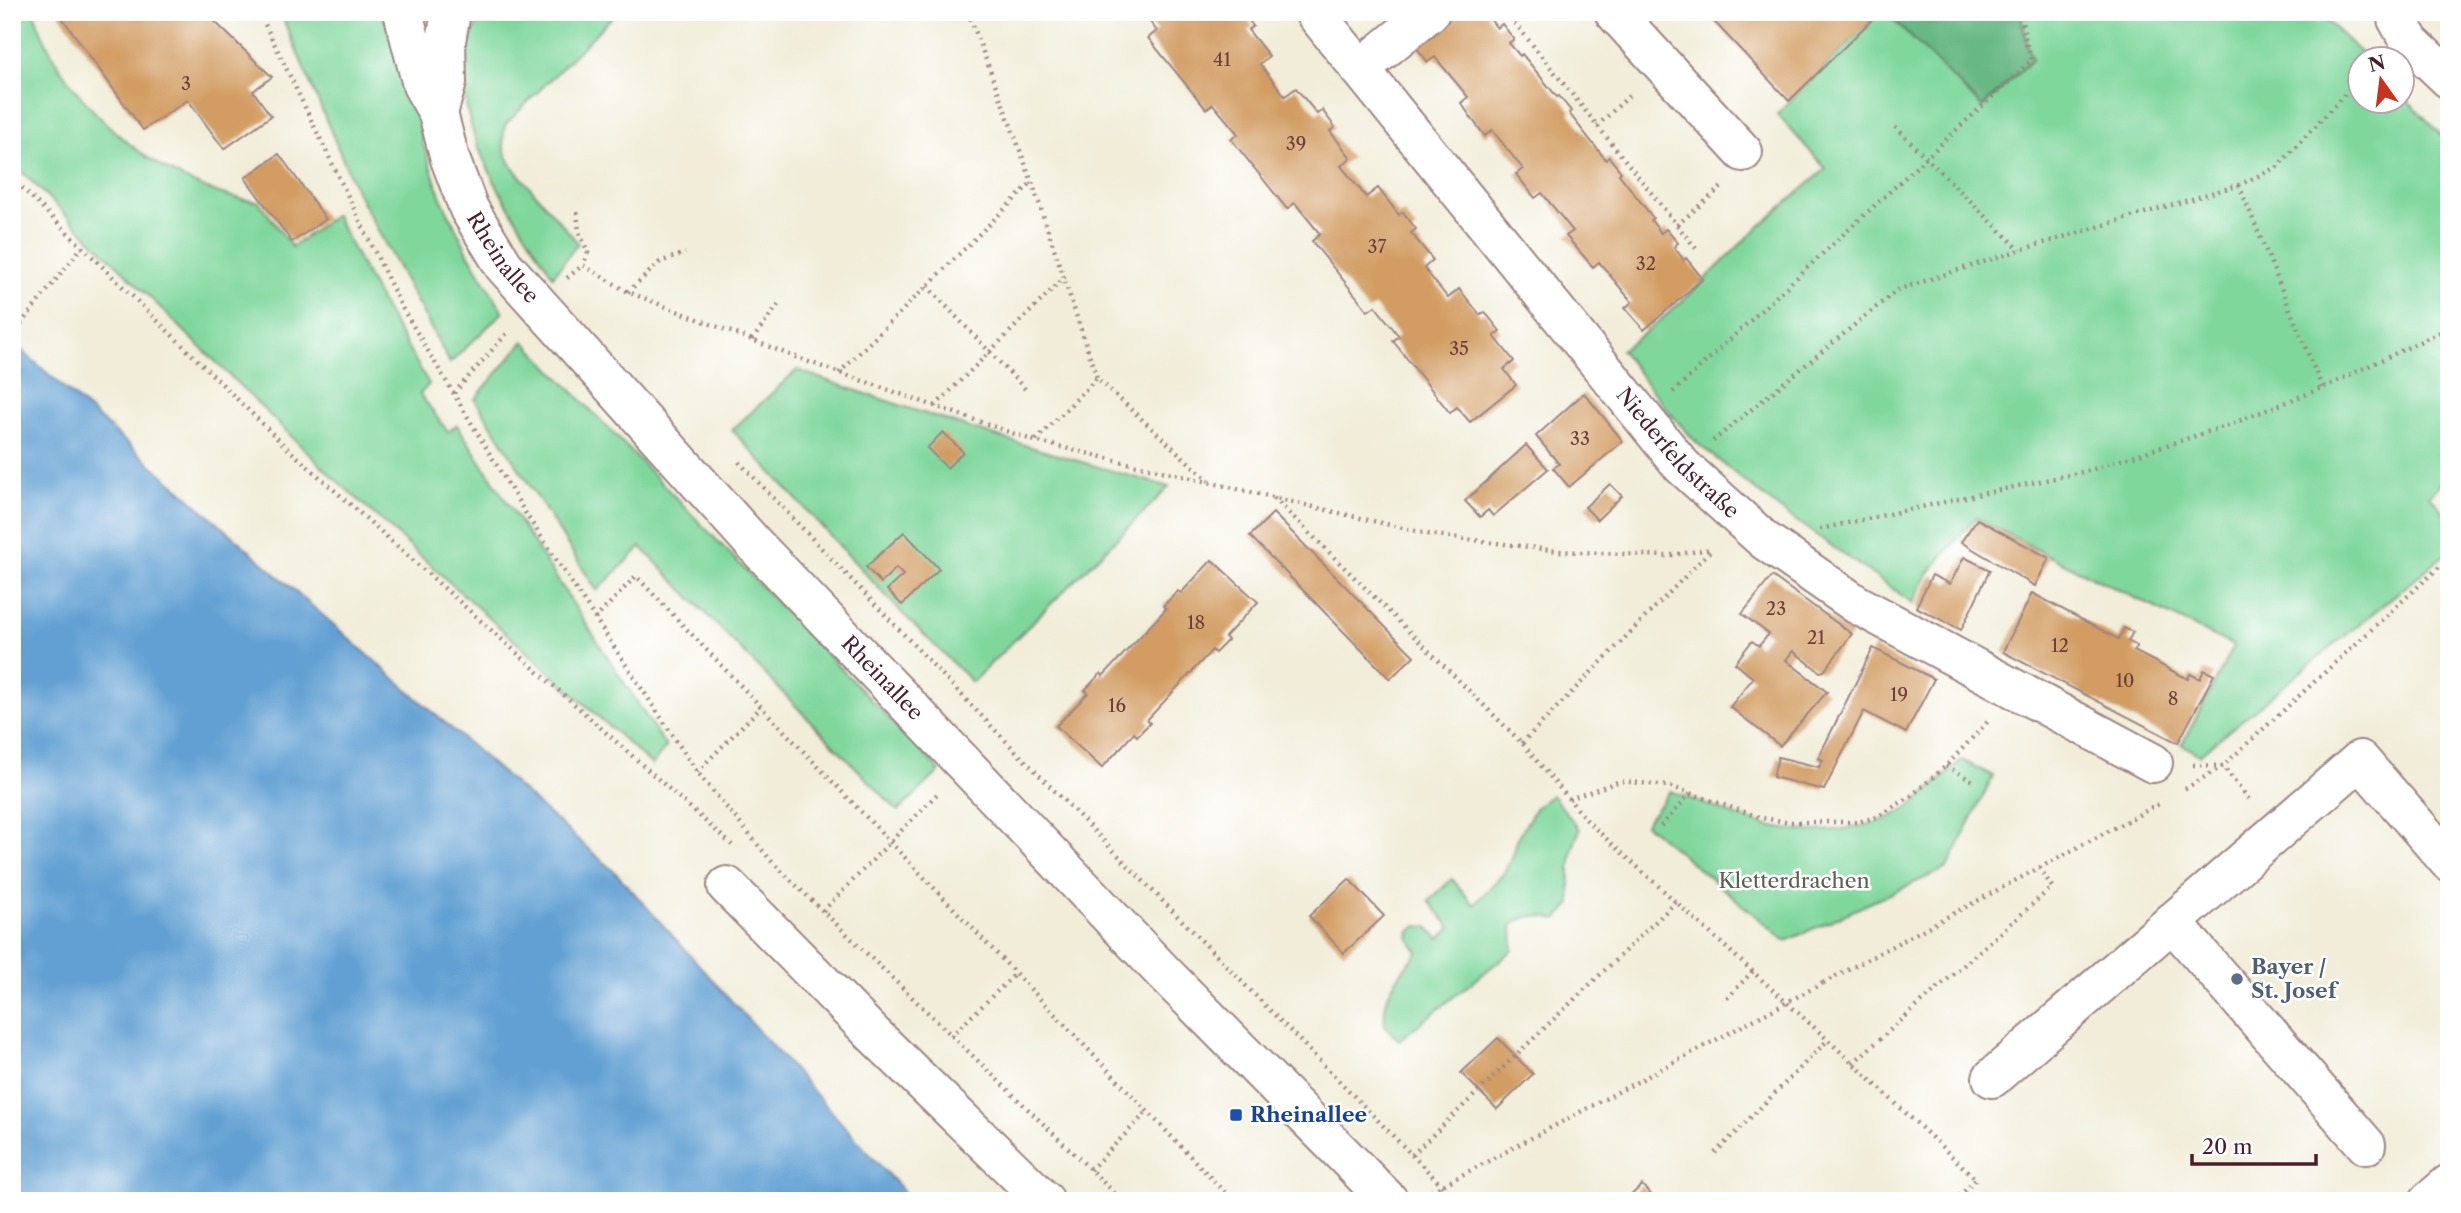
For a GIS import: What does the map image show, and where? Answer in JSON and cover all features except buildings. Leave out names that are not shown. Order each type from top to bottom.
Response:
[{"type":"main road","name":"Rheinallee","points":[[402,12],[422,85],[438,113],[450,159],[469,209],[504,267],[754,544],[1172,981],[1389,1201]]},
{"type":"main road","name":"Rheinallee","points":[[438,113],[447,82],[446,41],[451,12]]},
{"type":"main road","name":"Niederfeldstraße","points":[[1314,12],[1682,466],[1765,540],[1856,604],[2153,763]]},
{"type":"main road","points":[[1360,69],[1430,12]]},
{"type":"main road","points":[[1614,12],[1743,152]]},
{"type":"main road","points":[[2394,15],[2410,43],[2449,79]]},
{"type":"main road","points":[[1993,1078],[2360,760],[2449,862]]},
{"type":"main road","points":[[733,869],[873,1034],[1045,1201]]},
{"type":"main road","points":[[2172,922],[2366,1145]]},
{"type":"main road","points":[[2429,1201],[2449,1184]]},
{"type":"path","points":[[258,12],[401,306],[526,514],[697,772],[762,850],[1123,1201]]},
{"type":"path","points":[[968,12],[1032,182],[1097,378],[1210,482]]},
{"type":"path","points":[[1506,12],[1698,251]]},
{"type":"path","points":[[1644,419],[2032,60],[2026,46],[2020,12]]},
{"type":"path","points":[[1597,126],[1663,65]]},
{"type":"path","points":[[1682,466],[1897,290],[2020,250],[2239,185],[2277,167],[2346,93]]},
{"type":"path","points":[[1895,127],[2020,250]]},
{"type":"path","points":[[1677,225],[1732,178],[1743,152]]},
{"type":"path","points":[[12,178],[286,447],[733,869]]},
{"type":"path","points":[[839,373],[1032,182]]},
{"type":"path","points":[[2239,185],[2322,388]]},
{"type":"path","points":[[574,289],[565,279],[583,265],[588,252],[579,232],[577,212]]},
{"type":"path","points":[[12,335],[82,247]]},
{"type":"path","points":[[628,292],[660,262],[685,253]]},
{"type":"path","points":[[583,265],[628,292],[839,373],[1035,441],[1429,534],[1558,551],[1666,556],[1765,540],[1920,509],[2087,471],[2226,426],[2322,388],[2449,328]]},
{"type":"path","points":[[935,406],[1065,277]]},
{"type":"path","points":[[927,286],[1027,391]]},
{"type":"path","points":[[752,340],[778,305]]},
{"type":"path","points":[[1035,441],[1097,378]]},
{"type":"path","points":[[731,453],[996,731],[1457,1201]]},
{"type":"path","points":[[1273,497],[1522,743],[1589,822],[1976,1179],[1954,1201]]},
{"type":"path","points":[[1522,743],[1712,549]]},
{"type":"path","points":[[2179,792],[2223,766],[2449,558]]},
{"type":"path","points":[[595,619],[636,576],[1233,1201]]},
{"type":"path","points":[[1569,799],[1620,781],[1669,786],[1762,818],[1789,822],[1858,822],[1878,817],[1926,785],[1946,766],[1997,711],[2009,686]]},
{"type":"path","points":[[697,772],[761,707]]},
{"type":"path","points":[[2153,763],[2223,766],[2275,833]]},
{"type":"path","points":[[1946,766],[1976,783]]},
{"type":"path","points":[[1661,826],[1691,793]]},
{"type":"path","points":[[823,911],[932,798]]},
{"type":"path","points":[[1413,1201],[2169,799]]},
{"type":"path","points":[[751,851],[762,850]]},
{"type":"path","points":[[1853,1063],[2052,887],[2040,868]]},
{"type":"path","points":[[1412,1155],[1676,902]]},
{"type":"path","points":[[1727,998],[1753,971]]},
{"type":"path","points":[[951,1036],[1016,973]]},
{"type":"path","points":[[1715,1153],[1828,1040]]},
{"type":"path","points":[[1090,1170],[1148,1111]]},
{"type":"green space","points":[[12,12],[34,12],[46,43],[83,99],[133,147],[162,166],[191,182],[222,194],[259,202],[292,247],[335,215],[429,384],[420,394],[448,432],[457,425],[666,747],[652,765],[334,478],[12,162]]},
{"type":"green space","points":[[280,12],[384,12],[387,16],[441,198],[469,255],[503,312],[450,363],[356,190]]},
{"type":"green space","points":[[484,12],[617,12],[505,125],[504,148],[514,169],[578,243],[553,276],[496,184],[468,115],[464,80],[468,46]]},
{"type":"green space","points":[[1880,12],[1886,12],[1982,107],[2032,60],[2020,12],[2318,12],[2353,46],[2346,46],[2346,116],[2416,116],[2416,109],[2449,143],[2449,476],[2429,496],[2449,517],[2449,551],[2199,755],[2182,744],[2234,646],[2051,557],[1976,517],[1929,572],[1913,603],[1782,511],[1697,443],[1667,410],[1621,350],[1672,310],[1777,210],[1826,169],[1777,114]]},
{"type":"green space","points":[[1886,12],[2020,12],[2032,60],[1982,107]]},
{"type":"green space","points":[[524,341],[940,771],[898,811],[641,547],[597,591],[475,399]]},
{"type":"green space","points":[[797,370],[982,432],[1169,487],[972,682],[901,612],[732,430]]},
{"type":"green space","name":"Kletterdrachen","points":[[1962,760],[1993,776],[1947,868],[1786,941],[1645,824],[1670,791],[1765,825],[1817,831],[1856,827],[1891,817],[1913,804]]},
{"type":"green space","points":[[1552,795],[1580,830],[1571,856],[1571,904],[1557,919],[1533,916],[1517,922],[1512,926],[1513,950],[1399,1040],[1385,1026],[1386,1003],[1393,985],[1418,952],[1409,939],[1410,931],[1417,926],[1428,927],[1439,939],[1451,928],[1429,901],[1452,879],[1474,905],[1504,873],[1517,840],[1536,807]]},
{"type":"water","points":[[12,342],[617,874],[912,1201],[12,1201]]},
{"type":"place","name":"Bayer / St. Josef","points":[[2237,979]]},
{"type":"place","name":"Rheinallee","points":[[1236,1115]]}]
